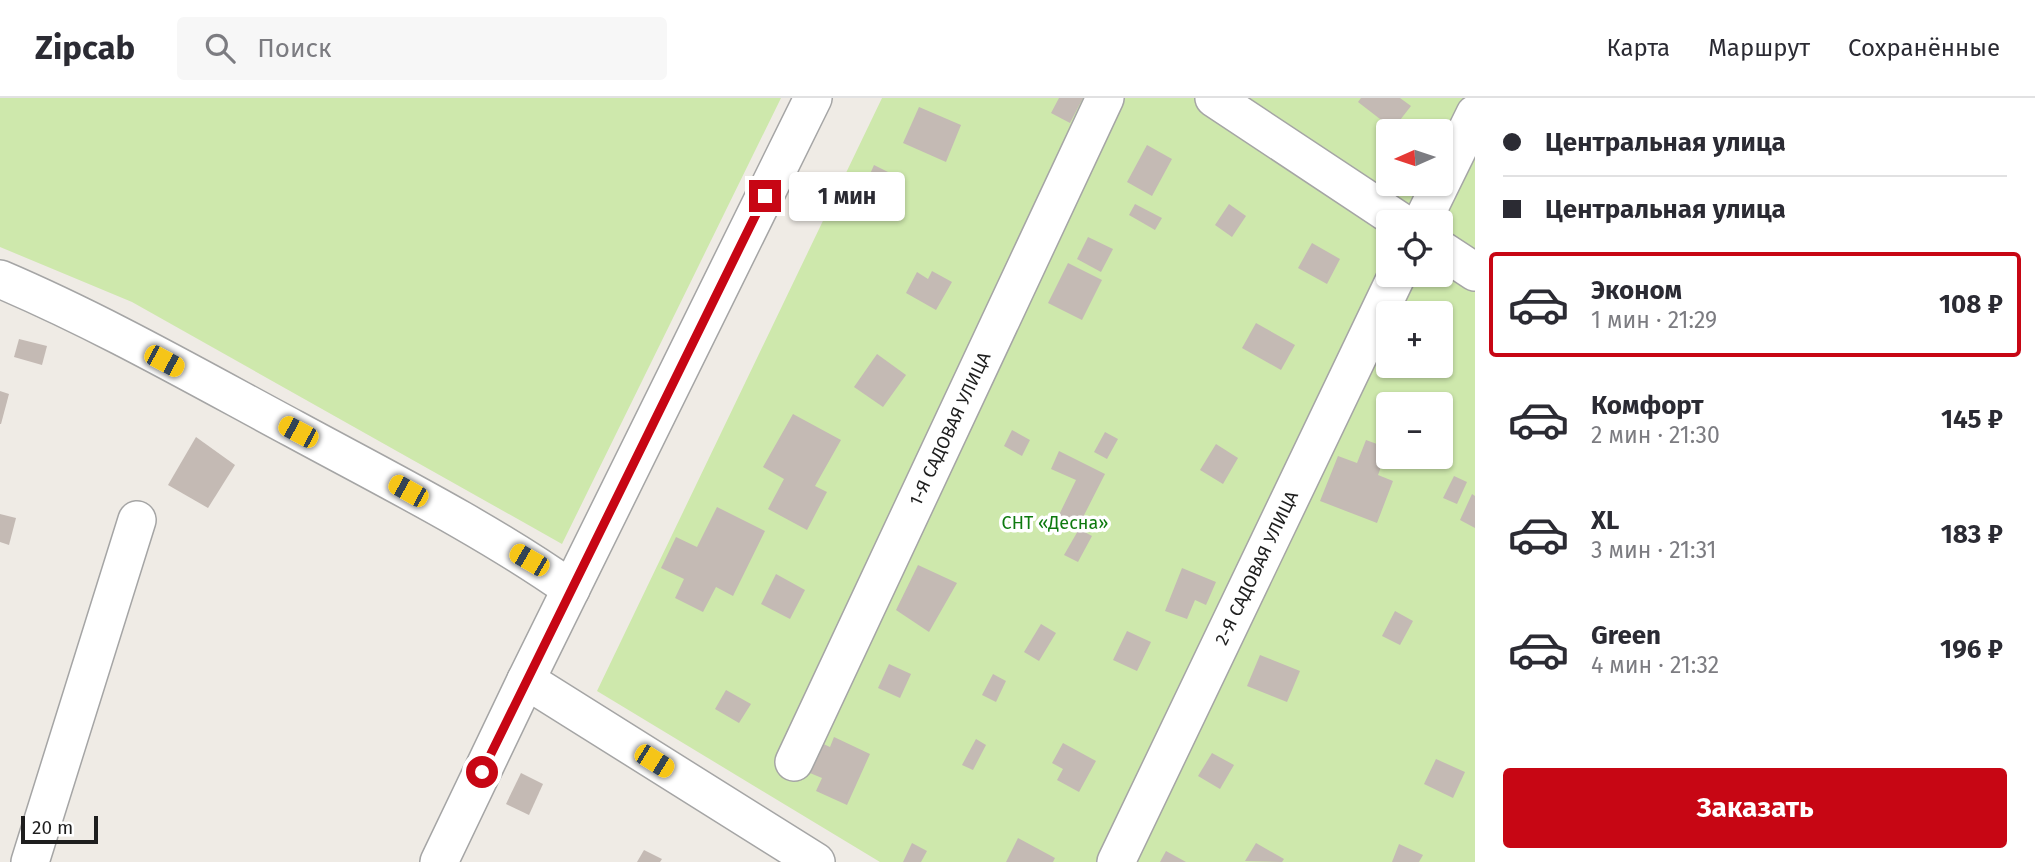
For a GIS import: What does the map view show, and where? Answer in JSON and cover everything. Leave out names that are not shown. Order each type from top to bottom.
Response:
[{"type":"street","points":[[439,862],[813,98]]},
{"type":"street","name":"1-Я САДОВАЯ УЛИЦА","points":[[794,762],[1105,98]]},
{"type":"street","points":[[1214,98],[1383,210]]},
{"type":"street","points":[[1428,210],[1475,114]]},
{"type":"street","points":[[1453,258],[1475,272]]},
{"type":"street","points":[[0,279],[61,305],[384,478],[529,560],[571,589]]},
{"type":"street","name":"2-Я САДОВАЯ УЛИЦА","points":[[1116,862],[1391,287]]},
{"type":"street","points":[[31,862],[137,520]]},
{"type":"street","points":[[526,681],[816,862]]},
{"type":"green space","points":[[0,98],[781,98],[562,544],[132,302],[0,247]]},
{"type":"green space","name":"СНТ «Десна»","points":[[882,98],[1475,98],[1475,862],[880,862],[597,691]]},
{"type":"building","points":[[1059,98],[1083,98],[1070,123],[1051,113]]},
{"type":"building","points":[[1361,98],[1400,98],[1411,106],[1401,119],[1380,119],[1358,102]]},
{"type":"building","points":[[919,107],[961,125],[946,162],[903,143]]},
{"type":"building","points":[[1147,145],[1172,159],[1152,196],[1127,182]]},
{"type":"building","points":[[874,165],[900,178],[893,193],[867,181]]},
{"type":"building","points":[[1135,204],[1162,218],[1155,230],[1129,215]]},
{"type":"building","points":[[1229,204],[1246,216],[1232,237],[1215,225]]},
{"type":"building","points":[[1088,237],[1113,249],[1101,272],[1077,259]]},
{"type":"building","points":[[1312,243],[1340,259],[1327,284],[1298,268]]},
{"type":"building","points":[[1068,263],[1102,280],[1082,320],[1048,303]]},
{"type":"building","points":[[932,271],[952,282],[936,310],[906,293],[917,272],[928,279]]},
{"type":"building","points":[[1256,323],[1295,345],[1281,370],[1242,348]]},
{"type":"building","points":[[19,339],[47,346],[42,365],[14,357]]},
{"type":"building","points":[[877,354],[906,375],[883,407],[854,387]]},
{"type":"building","points":[[0,391],[9,394],[1,424],[0,424]]},
{"type":"building","points":[[793,414],[841,440],[815,486],[827,492],[807,530],[768,509],[784,479],[763,467]]},
{"type":"building","points":[[1012,430],[1030,440],[1022,456],[1004,446]]},
{"type":"building","points":[[1105,432],[1118,439],[1107,459],[1094,452]]},
{"type":"building","points":[[196,437],[235,465],[208,508],[168,485]]},
{"type":"building","points":[[1366,440],[1376,444],[1376,469],[1380,469],[1378,475],[1393,481],[1377,523],[1320,501],[1338,456],[1357,463]]},
{"type":"building","points":[[1216,444],[1238,458],[1223,484],[1200,470]]},
{"type":"building","points":[[1059,451],[1105,474],[1078,527],[1058,517],[1076,480],[1051,469]]},
{"type":"building","points":[[1454,476],[1467,482],[1457,504],[1443,498]]},
{"type":"building","points":[[1472,494],[1475,496],[1475,528],[1460,520]]},
{"type":"building","points":[[717,507],[765,531],[733,596],[716,587],[703,612],[675,598],[684,579],[661,568],[676,537],[697,547]]},
{"type":"building","points":[[0,514],[16,518],[9,545],[0,542]]},
{"type":"building","points":[[1079,529],[1092,536],[1078,562],[1064,555]]},
{"type":"building","points":[[918,565],[957,583],[929,632],[896,610]]},
{"type":"building","points":[[1182,568],[1216,582],[1206,605],[1195,600],[1187,619],[1165,611]]},
{"type":"building","points":[[776,574],[805,590],[790,619],[761,604]]},
{"type":"building","points":[[1395,611],[1413,621],[1400,645],[1382,636]]},
{"type":"building","points":[[1041,624],[1056,633],[1039,661],[1024,652]]},
{"type":"building","points":[[1127,631],[1151,642],[1137,671],[1113,660]]},
{"type":"building","points":[[1260,655],[1300,671],[1287,702],[1247,686]]},
{"type":"building","points":[[889,664],[911,674],[900,698],[878,688]]},
{"type":"building","points":[[993,674],[1006,681],[996,702],[982,695]]},
{"type":"building","points":[[726,690],[751,704],[739,723],[715,709]]},
{"type":"building","points":[[834,737],[870,754],[847,805],[816,791],[822,778],[805,771],[819,742],[830,747]]},
{"type":"building","points":[[976,739],[986,745],[973,770],[962,765]]},
{"type":"building","points":[[1063,743],[1096,761],[1079,792],[1057,780],[1063,769],[1052,763]]},
{"type":"building","points":[[1212,753],[1234,765],[1220,789],[1198,776]]},
{"type":"building","points":[[1436,759],[1465,772],[1453,798],[1424,784]]},
{"type":"building","points":[[521,773],[543,784],[529,815],[506,804]]},
{"type":"building","points":[[1018,838],[1055,858],[1053,862],[1006,862]]},
{"type":"building","points":[[912,843],[927,851],[921,862],[903,862]]},
{"type":"building","points":[[1256,843],[1284,859],[1282,862],[1245,861]]},
{"type":"building","points":[[1399,844],[1423,855],[1419,862],[1392,862]]},
{"type":"building","points":[[644,850],[662,859],[660,862],[637,862]]},
{"type":"building","points":[[1166,851],[1186,862],[1160,862]]},
{"type":"route","points":[[482,772],[765,196]]}]
